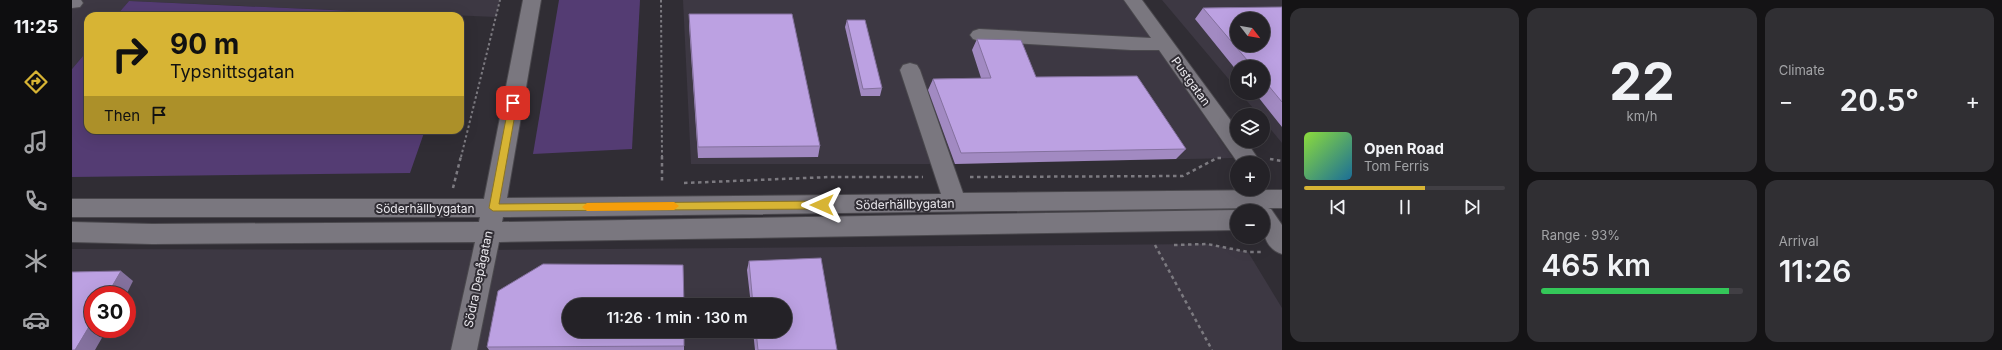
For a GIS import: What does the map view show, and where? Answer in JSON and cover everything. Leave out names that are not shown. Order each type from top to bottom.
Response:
[{"type":"street","name":"Södra Depågatan","points":[[464,350],[493,208],[532,0]]},
{"type":"street","name":"Pustgatan","points":[[1133,0],[1245,156]]},
{"type":"street","points":[[979,35],[1131,44],[1164,44]]},
{"type":"street","points":[[910,70],[955,203]]},
{"type":"street","name":"Söderhällbygatan","points":[[72,208],[493,208],[955,203],[1230,207]]},
{"type":"street","points":[[1270,211],[1282,244]]},
{"type":"street","name":"Söderhällbygatan","points":[[72,232],[152,234],[488,232],[1230,220]]},
{"type":"path","points":[[452,191],[500,0]]},
{"type":"path","points":[[662,0],[662,184]]},
{"type":"path","points":[[1278,160],[1282,161]]},
{"type":"path","points":[[1156,245],[1212,350]]},
{"type":"shaded area","points":[[72,0],[500,0],[496,17],[464,16],[464,12],[381,12],[129,1],[119,12],[84,12],[84,55],[72,69]]},
{"type":"shaded area","points":[[559,0],[640,0],[632,149],[533,154]]},
{"type":"shaded area","points":[[683,0],[1124,0],[1232,156],[1230,156],[1230,158],[955,164],[691,164]]},
{"type":"shaded area","points":[[1162,0],[1282,0],[1282,143],[1270,128],[1270,108],[1253,108],[1246,100],[1270,100],[1270,60],[1230,60],[1230,81]]},
{"type":"shaded area","points":[[129,1],[374,12],[119,12]]},
{"type":"shaded area","points":[[84,55],[84,134],[424,134],[410,173],[72,177],[72,69]]},
{"type":"shaded area","points":[[1207,244],[1248,252],[1282,308],[1282,350],[72,350],[72,249],[484,250]]},
{"type":"building","points":[[1282,7],[1282,102],[1270,87],[1270,60],[1247,60],[1240,52],[1270,52],[1270,12],[1230,12],[1230,40],[1203,8]]},
{"type":"building","points":[[689,14],[792,14],[820,146],[698,147]]},
{"type":"building","points":[[847,20],[865,20],[882,88],[863,89]]},
{"type":"building","points":[[977,39],[1021,40],[1036,77],[1137,76],[1186,149],[961,153],[933,79],[991,78]]},
{"type":"building","points":[[821,258],[837,350],[758,350],[757,338],[792,338],[792,298],[752,298],[749,261]]},
{"type":"building","points":[[543,264],[683,265],[684,298],[562,298],[562,338],[684,338],[684,346],[487,347],[498,291]]},
{"type":"building","points":[[121,271],[112,286],[84,286],[84,335],[75,350],[72,350],[72,272]]},
{"type":"slow traffic","points":[[587,207],[674,206]]},
{"type":"route","points":[[513,103],[503,164],[493,208],[822,205]]}]
